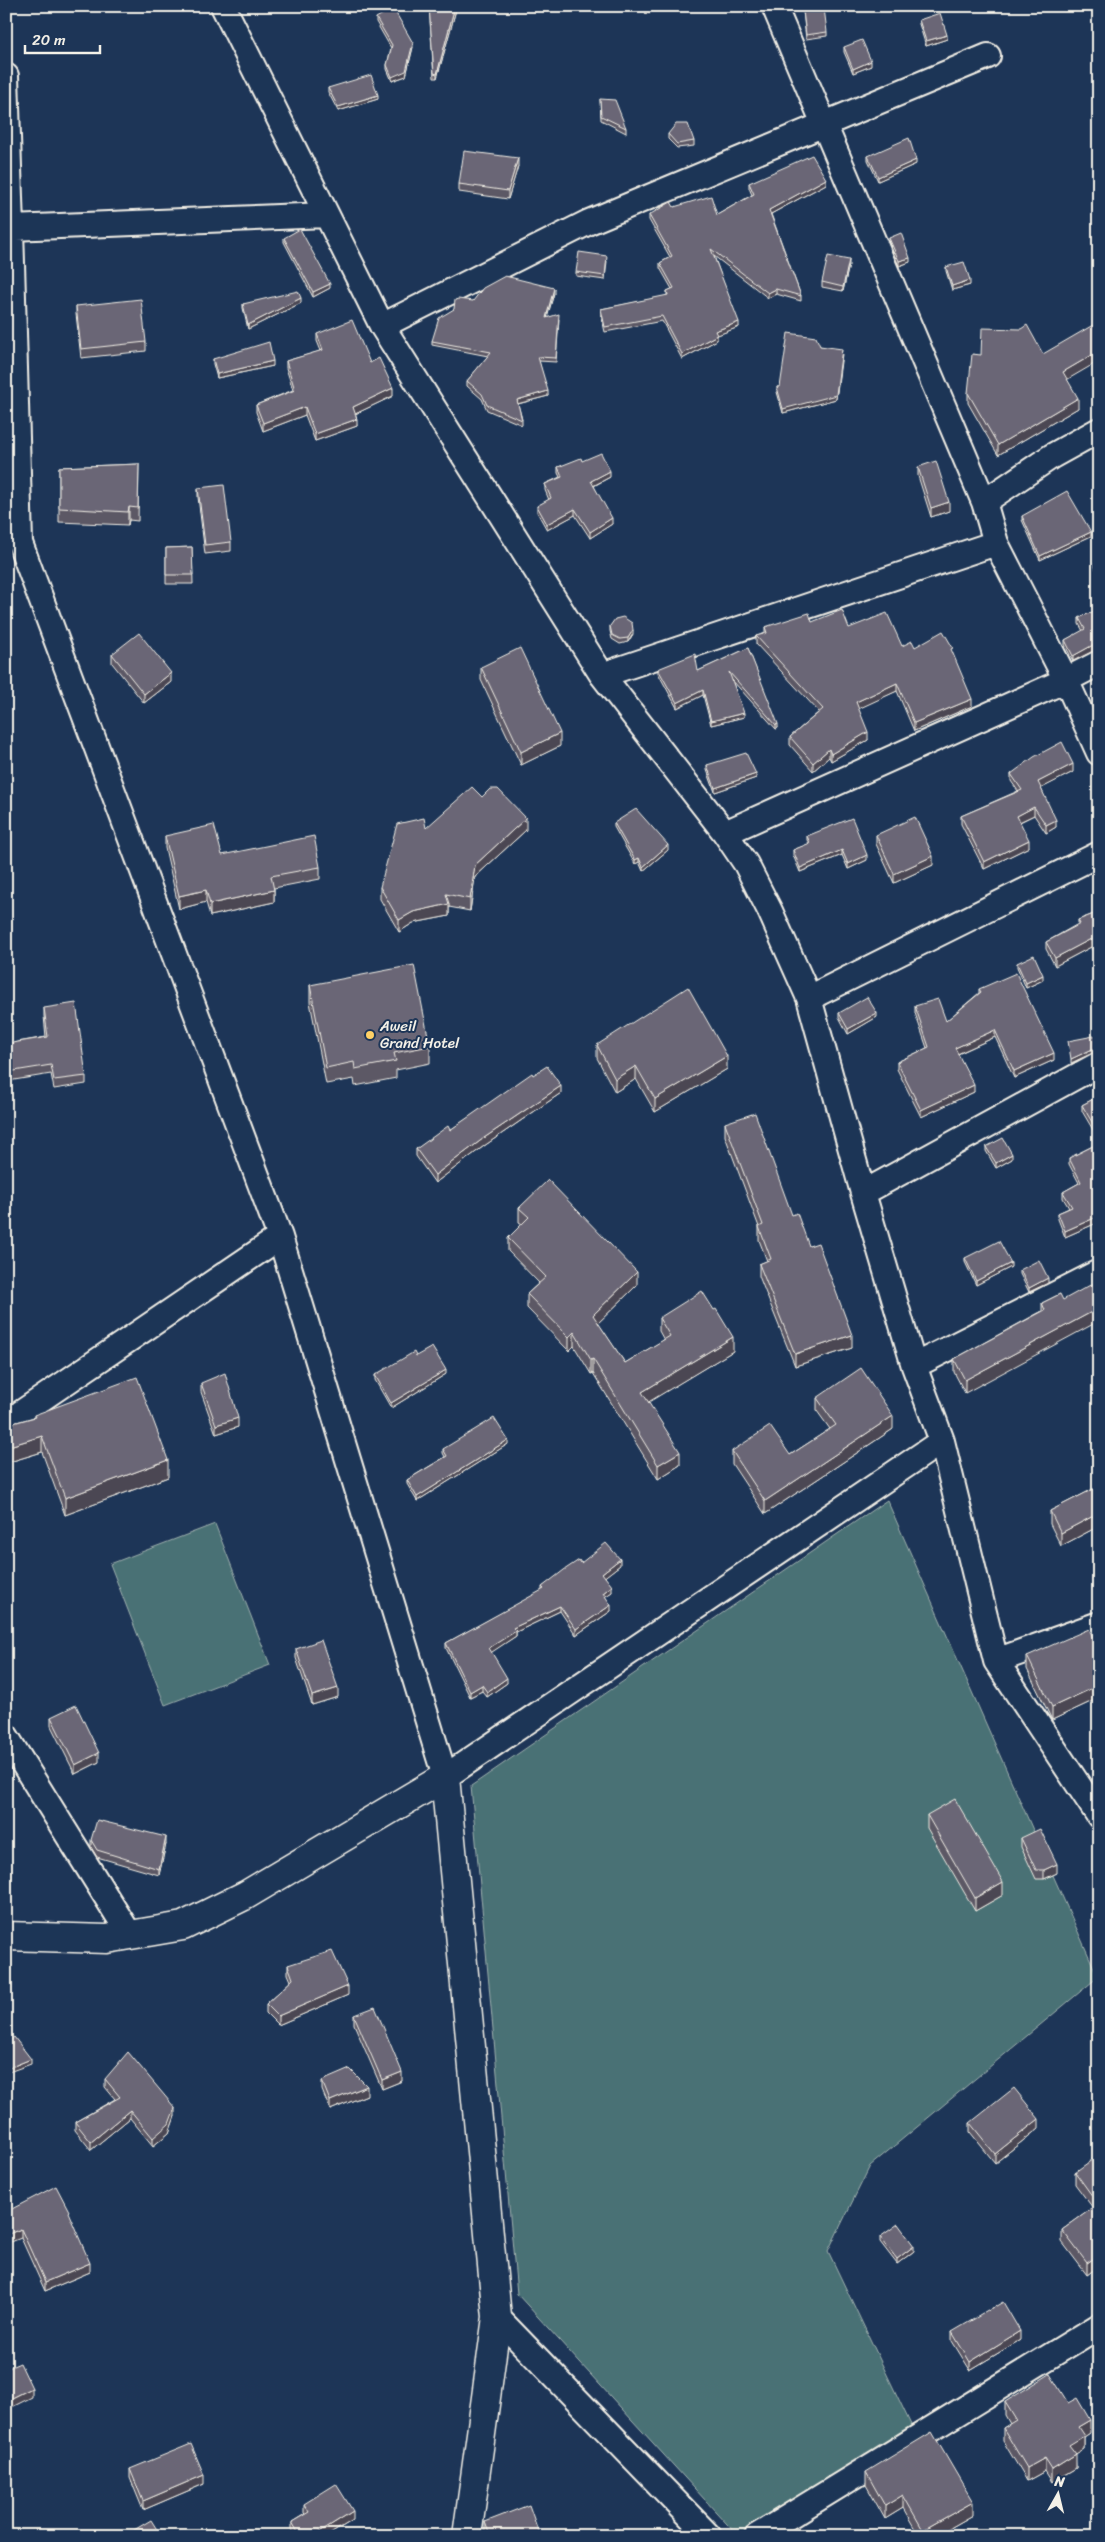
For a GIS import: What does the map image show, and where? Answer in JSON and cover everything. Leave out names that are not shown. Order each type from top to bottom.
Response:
[{"type":"street","points":[[223,6],[382,326],[602,675],[725,833],[746,864],[766,903],[809,998],[862,1193],[914,1366],[942,1441],[996,1661],[1099,1816]]},
{"type":"street","points":[[774,6],[823,126],[984,502],[996,543],[1066,680],[1099,753]]},
{"type":"street","points":[[382,326],[589,222],[988,56]]},
{"type":"street","points":[[6,76],[10,228],[13,543],[280,1237],[445,1777],[497,2317],[466,2536]]},
{"type":"street","points":[[10,228],[326,215]]},
{"type":"street","points":[[984,502],[1052,456],[1099,430]]},
{"type":"street","points":[[602,675],[996,543]]},
{"type":"street","points":[[725,833],[1066,680],[1099,663]]},
{"type":"street","points":[[809,998],[1099,854]]},
{"type":"street","points":[[862,1193],[1099,1064]]},
{"type":"street","points":[[6,1423],[280,1237]]},
{"type":"street","points":[[914,1366],[1099,1272]]},
{"type":"street","points":[[6,1936],[107,1939],[183,1926],[246,1895],[445,1777],[942,1441]]},
{"type":"street","points":[[996,1661],[1099,1624]]},
{"type":"street","points":[[6,1736],[130,1935]]},
{"type":"street","points":[[497,2317],[709,2536]]},
{"type":"street","points":[[757,2536],[1099,2326]]},
{"type":"green space","points":[[887,1500],[1098,1977],[870,2166],[828,2251],[912,2427],[737,2535],[517,2294],[471,1786]]},
{"type":"green space","points":[[215,1524],[270,1665],[165,1705],[110,1564]]},
{"type":"building","points":[[429,6],[455,6],[437,74],[434,73]]},
{"type":"building","points":[[393,8],[413,43],[406,71],[392,77],[387,65],[392,45],[376,18]]},
{"type":"building","points":[[824,8],[827,32],[806,35],[803,11]]},
{"type":"building","points":[[940,13],[947,35],[926,41],[919,20]]},
{"type":"building","points":[[862,40],[871,61],[853,69],[844,47]]},
{"type":"building","points":[[371,75],[378,95],[338,107],[328,88]]},
{"type":"building","points":[[600,99],[615,100],[626,128],[601,116]]},
{"type":"building","points":[[676,124],[688,124],[694,141],[677,144],[668,134]]},
{"type":"building","points":[[909,138],[916,160],[878,177],[868,156]]},
{"type":"building","points":[[464,151],[518,158],[508,191],[459,184]]},
{"type":"building","points":[[812,155],[826,179],[769,210],[801,296],[776,289],[768,293],[711,249],[739,322],[715,331],[717,335],[682,354],[662,316],[605,327],[601,309],[668,295],[667,291],[674,288],[660,263],[672,256],[649,215],[671,202],[674,207],[711,196],[717,215],[754,194],[749,183]]},
{"type":"building","points":[[300,229],[330,284],[313,292],[284,238]]},
{"type":"building","points":[[901,233],[910,258],[899,261],[889,238]]},
{"type":"building","points":[[579,252],[607,256],[605,276],[576,272]]},
{"type":"building","points":[[828,256],[849,260],[843,287],[822,282]]},
{"type":"building","points":[[964,262],[970,280],[952,286],[946,267]]},
{"type":"building","points":[[505,276],[554,288],[546,318],[559,314],[556,358],[538,357],[548,391],[517,400],[522,420],[487,405],[482,394],[467,381],[491,352],[432,341],[439,318],[454,309],[455,300],[473,301],[483,288]]},
{"type":"building","points":[[298,291],[301,298],[248,325],[243,304]]},
{"type":"building","points":[[141,299],[146,342],[81,349],[76,306]]},
{"type":"building","points":[[352,320],[370,363],[379,358],[393,388],[353,407],[357,419],[315,434],[305,407],[263,423],[256,405],[295,390],[286,361],[323,350],[317,334]]},
{"type":"building","points":[[1027,325],[1043,354],[1093,325],[1099,335],[1099,351],[1063,372],[1078,398],[998,445],[968,393],[972,354],[981,355],[982,328],[1021,329]]},
{"type":"building","points":[[788,333],[816,337],[820,346],[842,349],[836,395],[783,409],[777,387],[780,387]]},
{"type":"building","points":[[269,342],[273,361],[217,374],[213,359]]},
{"type":"building","points":[[601,453],[610,471],[591,481],[612,518],[590,532],[575,509],[547,524],[537,506],[551,498],[545,484],[562,477],[558,467],[581,458],[582,461]]},
{"type":"building","points":[[936,461],[949,502],[931,508],[918,467]]},
{"type":"building","points":[[139,464],[138,508],[129,507],[128,512],[59,508],[59,467]]},
{"type":"building","points":[[224,485],[231,542],[205,545],[198,488]]},
{"type":"building","points":[[1067,491],[1091,532],[1040,556],[1022,516]]},
{"type":"building","points":[[192,547],[193,575],[166,575],[166,548]]},
{"type":"building","points":[[1099,560],[1099,569],[1095,562]]},
{"type":"building","points":[[1099,609],[1099,645],[1093,645],[1073,656],[1065,640],[1085,629],[1079,618]]},
{"type":"building","points":[[842,610],[849,628],[887,613],[902,646],[912,641],[915,647],[943,631],[953,648],[951,649],[972,699],[914,723],[897,683],[856,702],[868,732],[831,754],[829,749],[813,763],[790,737],[823,709],[756,636],[767,633],[765,627],[809,613],[812,622]]},
{"type":"building","points":[[623,617],[632,623],[633,630],[628,638],[620,639],[612,635],[610,626],[615,619]]},
{"type":"building","points":[[139,633],[171,673],[144,694],[112,654]]},
{"type":"building","points":[[520,648],[560,733],[521,752],[481,667]]},
{"type":"building","points":[[748,648],[778,724],[776,725],[729,672],[744,713],[711,721],[703,690],[677,703],[658,669],[695,654],[698,671]]},
{"type":"building","points":[[1062,742],[1073,764],[1038,782],[1056,820],[1046,825],[1034,807],[1017,816],[1029,840],[984,862],[961,816],[1022,790],[1011,774],[1034,757]]},
{"type":"building","points":[[746,753],[756,774],[715,788],[707,765]]},
{"type":"building","points":[[472,787],[482,797],[490,789],[498,789],[526,818],[475,865],[470,899],[446,894],[449,904],[413,912],[399,920],[380,887],[397,824],[424,818],[426,828]]},
{"type":"building","points":[[636,809],[668,845],[643,867],[639,858],[635,860],[614,823]]},
{"type":"building","points":[[915,817],[933,856],[894,874],[876,835]]},
{"type":"building","points":[[852,818],[867,855],[848,864],[842,850],[800,868],[793,850],[810,843],[807,836]]},
{"type":"building","points":[[214,825],[222,855],[314,836],[320,867],[271,876],[274,890],[210,904],[206,890],[179,896],[165,836]]},
{"type":"building","points":[[1099,912],[1099,949],[1095,949],[1091,939],[1055,958],[1046,942],[1080,924],[1078,920]]},
{"type":"building","points":[[1034,955],[1043,975],[1026,983],[1017,963]]},
{"type":"building","points":[[414,965],[430,1046],[394,1053],[396,1061],[355,1069],[354,1062],[326,1068],[310,985]]},
{"type":"building","points":[[1016,973],[1054,1053],[1014,1071],[995,1030],[955,1048],[974,1085],[921,1110],[897,1062],[929,1047],[915,1006],[938,999],[946,1021],[981,992],[979,989]]},
{"type":"building","points":[[688,987],[727,1056],[655,1099],[636,1066],[615,1079],[597,1045]]},
{"type":"building","points":[[867,997],[877,1013],[848,1029],[839,1013]]},
{"type":"building","points":[[76,1003],[86,1076],[54,1080],[51,1065],[8,1072],[6,1044],[48,1037],[44,1008]]},
{"type":"building","points":[[1099,1035],[1099,1046],[1071,1059],[1068,1041]]},
{"type":"building","points":[[547,1066],[561,1086],[484,1138],[435,1175],[416,1149],[448,1126],[450,1130],[532,1073],[533,1075]]},
{"type":"building","points":[[1099,1096],[1099,1134],[1082,1105]]},
{"type":"building","points":[[755,1113],[792,1215],[797,1213],[809,1246],[818,1243],[852,1335],[795,1354],[759,1264],[771,1259],[759,1227],[763,1225],[725,1123]]},
{"type":"building","points":[[1003,1138],[1012,1154],[996,1163],[986,1147]]},
{"type":"building","points":[[1099,1143],[1099,1216],[1065,1231],[1058,1213],[1072,1207],[1063,1192],[1081,1182],[1069,1158]]},
{"type":"building","points":[[548,1180],[637,1272],[593,1315],[625,1363],[670,1336],[659,1318],[702,1291],[714,1310],[716,1309],[733,1337],[642,1392],[680,1452],[658,1465],[593,1359],[591,1360],[574,1332],[569,1337],[527,1294],[546,1277],[508,1238],[529,1217],[519,1208]]},
{"type":"building","points":[[999,1241],[1011,1263],[976,1281],[965,1258]]},
{"type":"building","points":[[1039,1260],[1048,1278],[1029,1288],[1020,1270]]},
{"type":"building","points":[[1094,1283],[1099,1291],[1099,1308],[965,1380],[954,1359],[1045,1310],[1042,1303],[1060,1294],[1063,1300]]},
{"type":"building","points":[[432,1347],[446,1370],[391,1403],[375,1375],[414,1352],[416,1356]]},
{"type":"building","points":[[861,1368],[893,1416],[765,1501],[732,1451],[770,1426],[790,1455],[836,1425],[817,1398]]},
{"type":"building","points":[[225,1373],[238,1418],[216,1425],[201,1383]]},
{"type":"building","points":[[137,1377],[168,1460],[65,1498],[42,1436],[6,1447],[6,1425],[35,1417],[34,1415]]},
{"type":"building","points":[[494,1418],[508,1440],[417,1497],[407,1480],[447,1456],[443,1449]]},
{"type":"building","points":[[1099,1486],[1099,1513],[1061,1533],[1050,1511]]},
{"type":"building","points":[[606,1543],[620,1559],[602,1573],[612,1586],[603,1593],[611,1605],[576,1629],[560,1606],[513,1628],[516,1631],[489,1648],[507,1678],[487,1692],[482,1685],[470,1692],[446,1643],[544,1589],[542,1587],[564,1570],[579,1560],[581,1563]]},
{"type":"building","points":[[1089,1629],[1099,1650],[1099,1685],[1052,1707],[1027,1656]]},
{"type":"building","points":[[321,1640],[338,1688],[312,1696],[296,1649]]},
{"type":"building","points":[[76,1705],[99,1753],[75,1765],[51,1717]]},
{"type":"building","points":[[955,1799],[1003,1882],[975,1898],[927,1815]]},
{"type":"building","points":[[97,1820],[166,1837],[159,1869],[97,1850],[91,1840]]},
{"type":"building","points":[[1040,1829],[1057,1864],[1044,1870],[1036,1870],[1021,1838]]},
{"type":"building","points":[[332,1951],[348,1986],[278,2016],[266,2004],[293,1979],[288,1965]]},
{"type":"building","points":[[375,2007],[402,2072],[382,2080],[354,2015]]},
{"type":"building","points":[[14,2037],[31,2059],[6,2069],[6,2043]]},
{"type":"building","points":[[128,2052],[175,2108],[169,2124],[153,2138],[130,2110],[91,2142],[75,2122],[120,2097],[105,2079]]},
{"type":"building","points":[[350,2069],[367,2086],[330,2101],[322,2081]]},
{"type":"building","points":[[1014,2088],[1039,2119],[995,2154],[970,2123]]},
{"type":"building","points":[[1096,2157],[1099,2161],[1099,2255],[1087,2263],[1062,2230],[1098,2204],[1075,2172]]},
{"type":"building","points":[[56,2186],[69,2211],[90,2263],[45,2282],[21,2229],[6,2235],[6,2212]]},
{"type":"building","points":[[898,2224],[914,2246],[897,2259],[880,2237]]},
{"type":"building","points":[[1003,2302],[1020,2331],[970,2362],[952,2332]]},
{"type":"building","points":[[20,2363],[32,2388],[6,2401],[6,2369]]},
{"type":"building","points":[[1050,2374],[1068,2403],[1077,2398],[1090,2420],[1078,2427],[1084,2436],[1069,2445],[1076,2454],[1052,2469],[1045,2458],[1027,2468],[1003,2428],[1016,2420],[1005,2402]]},
{"type":"building","points":[[932,2432],[973,2502],[923,2530],[903,2495],[885,2506],[866,2472]]},
{"type":"building","points":[[191,2444],[204,2475],[143,2501],[130,2469]]},
{"type":"building","points":[[336,2484],[353,2511],[313,2536],[300,2536],[292,2522],[309,2512],[304,2504]]},
{"type":"building","points":[[529,2505],[540,2536],[490,2536],[485,2522]]},
{"type":"building","points":[[151,2520],[161,2536],[124,2536]]},
{"type":"place","name":"Aweil Grand Hotel","points":[[370,1035]]}]
